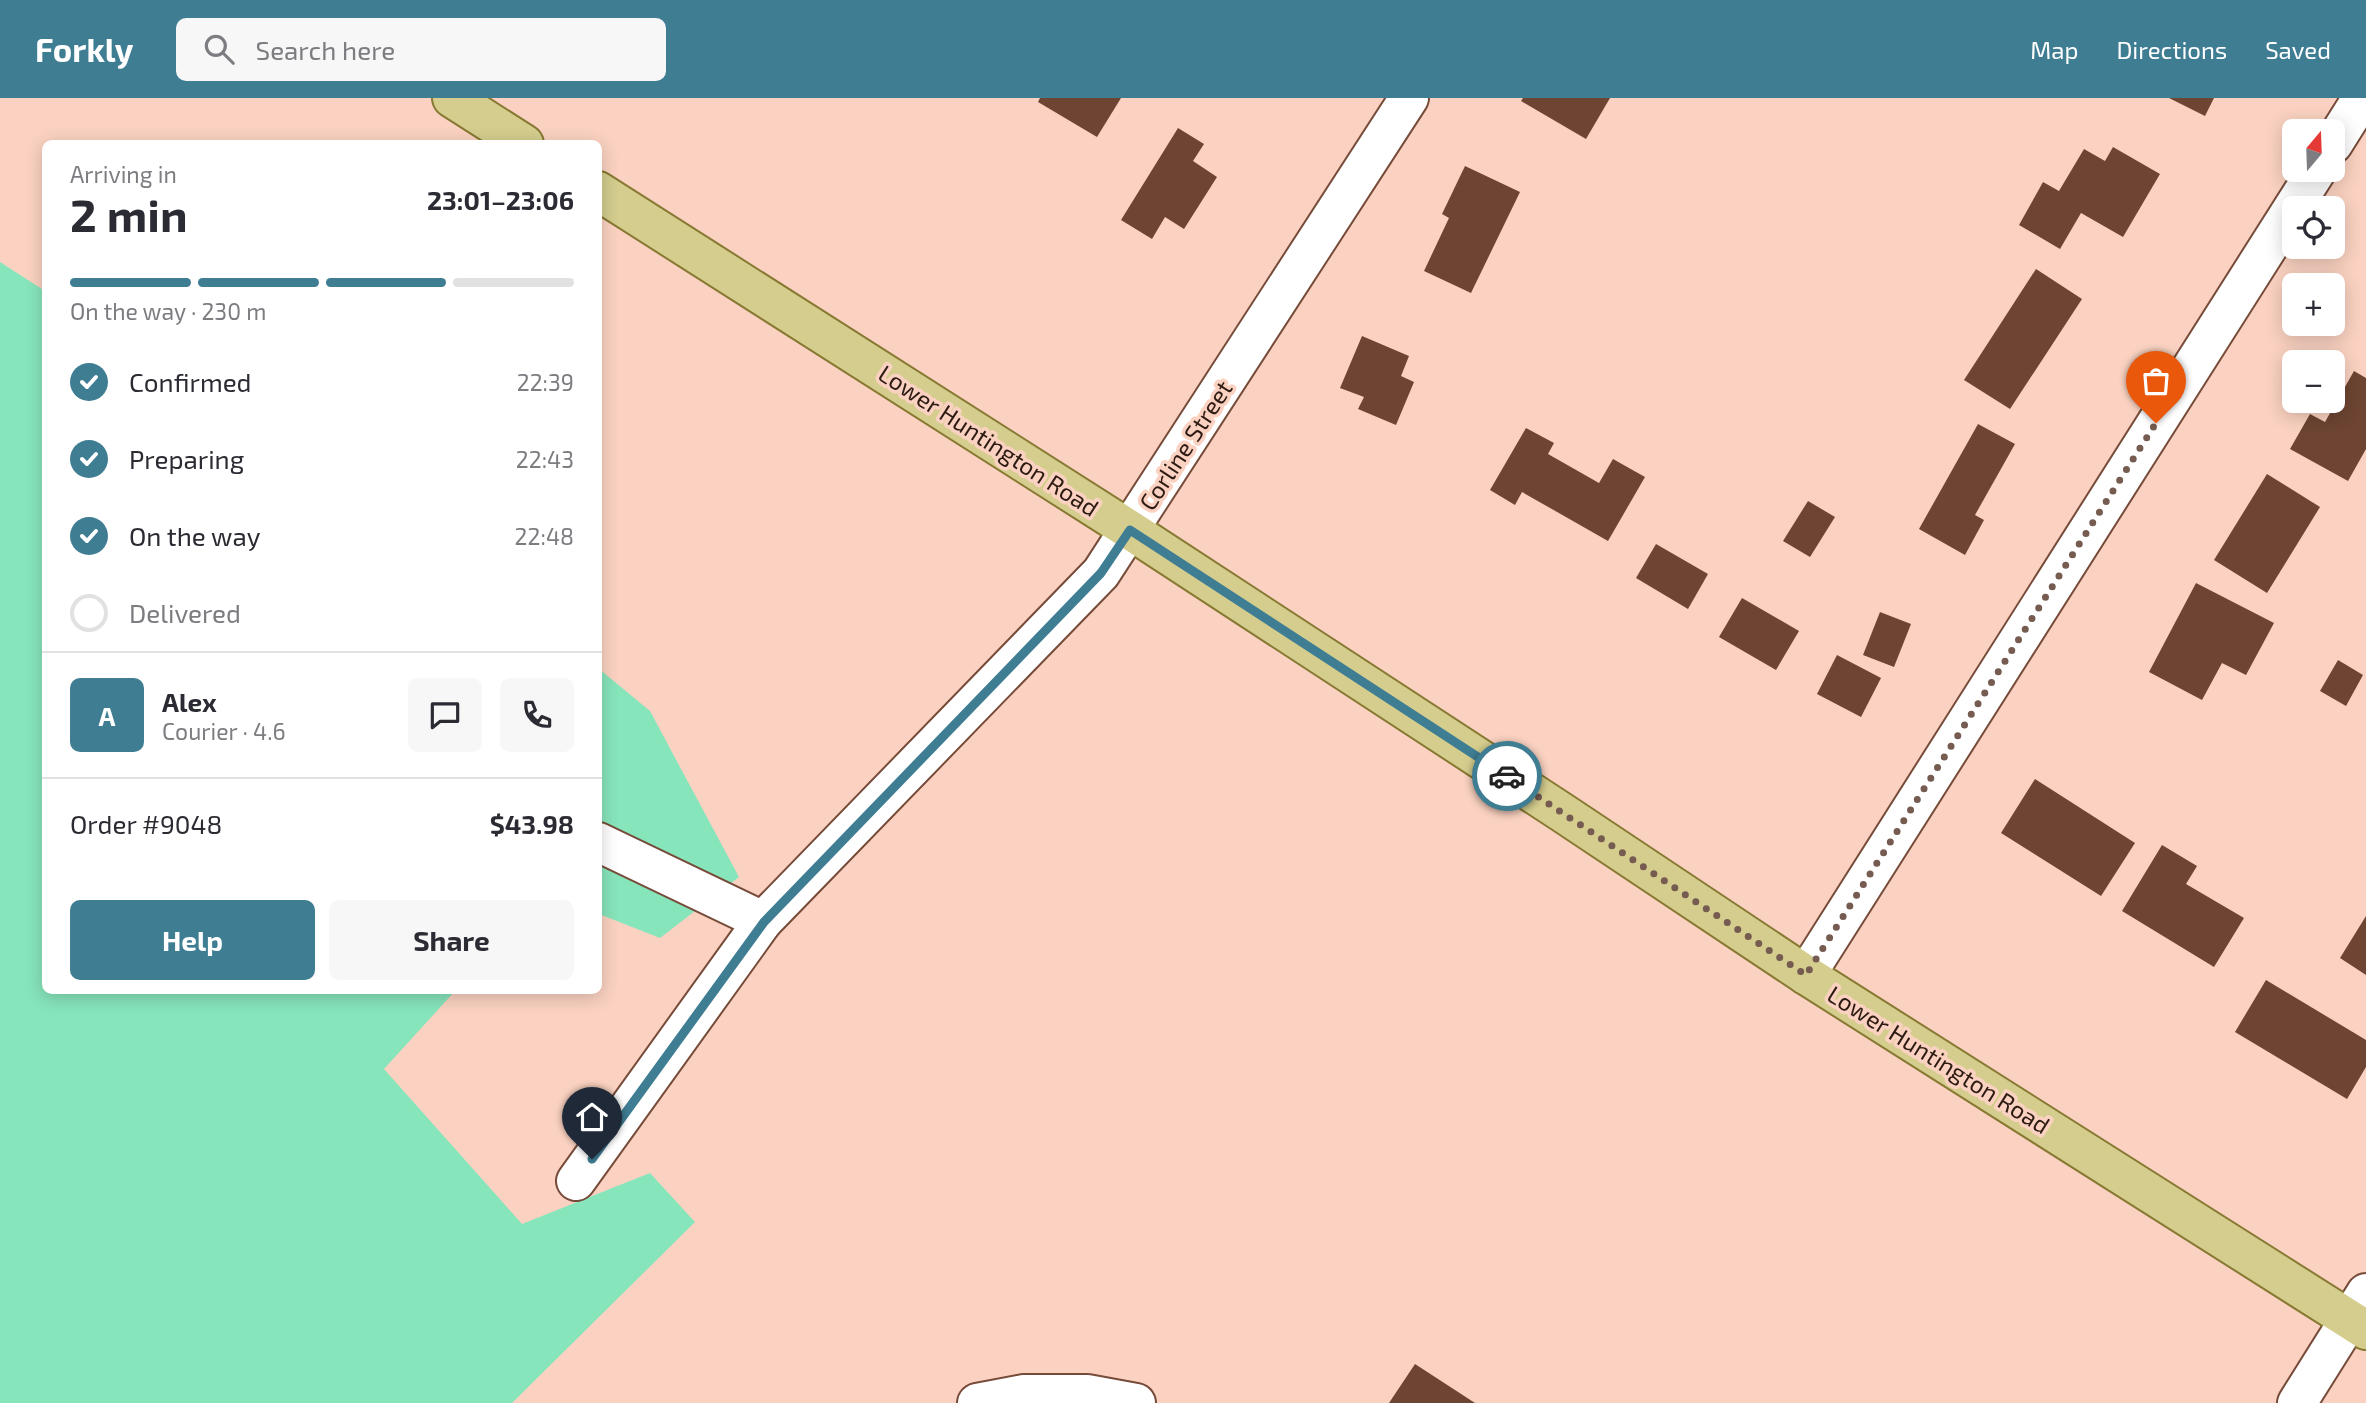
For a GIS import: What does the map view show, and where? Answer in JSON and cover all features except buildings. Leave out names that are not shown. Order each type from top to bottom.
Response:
[{"type":"main road","points":[[453,98],[518,140]]},
{"type":"main road","name":"Lower Huntington Road","points":[[602,194],[1130,530],[1806,975],[2360,1314]]},
{"type":"street","name":"Corline Street","points":[[576,1181],[764,922],[1101,573],[1409,98]]},
{"type":"street","points":[[2345,125],[2362,98]]},
{"type":"street","points":[[1806,975],[2308,182]]},
{"type":"street","points":[[602,844],[764,922]]},
{"type":"street","points":[[2297,1403],[2360,1314]]},
{"type":"street","points":[[977,1403],[1024,1394],[1087,1394],[1136,1403]]},
{"type":"green space","points":[[0,262],[42,289],[42,994],[452,994],[384,1069],[522,1224],[650,1173],[695,1222],[512,1403],[0,1403]]},
{"type":"green space","points":[[602,671],[650,711],[739,877],[660,938],[602,915]]},
{"type":"way so far","points":[[1507,776],[1806,975],[2156,423]]},
{"type":"route","points":[[592,1159],[764,922],[1101,573],[1130,530],[1507,776]]}]
